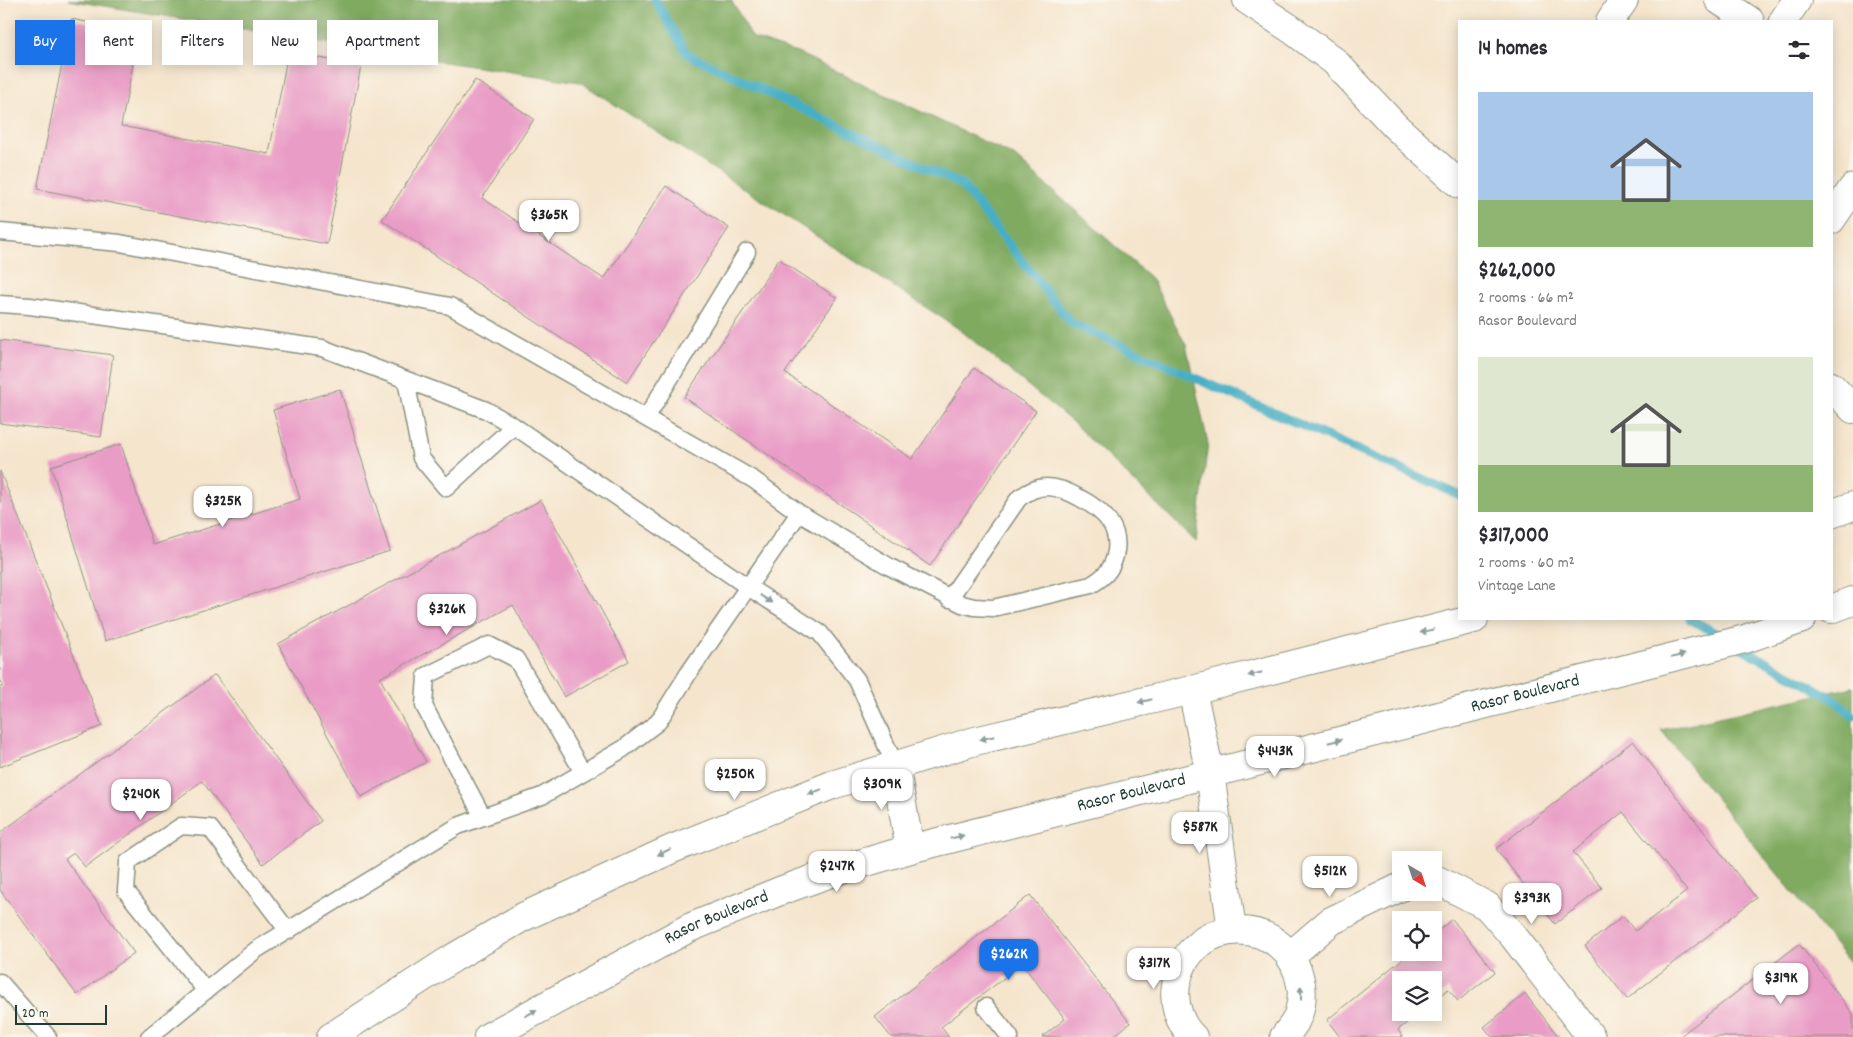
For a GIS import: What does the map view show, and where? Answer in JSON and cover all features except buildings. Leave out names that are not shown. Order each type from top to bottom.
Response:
[{"type":"main road","points":[[1247,0],[1291,29],[1334,61],[1395,126],[1458,183]]},
{"type":"main road","points":[[1611,20],[1624,0]]},
{"type":"main road","points":[[1718,0],[1748,20]]},
{"type":"main road","points":[[1784,20],[1797,0]]},
{"type":"main road","points":[[1833,217],[1853,188]]},
{"type":"main road","points":[[1833,388],[1853,409]]},
{"type":"main road","points":[[331,1037],[453,958],[523,917],[672,848],[832,785],[976,741],[1192,690],[1470,620]]},
{"type":"main road","name":"Rasor Boulevard","points":[[488,1037],[689,928],[798,884],[836,871],[910,849],[1745,639],[1799,620]]},
{"type":"main road","points":[[1192,690],[1210,773],[1232,930]]},
{"type":"main road","points":[[895,765],[910,849]]},
{"type":"main road","points":[[1442,883],[1487,906],[1519,943],[1590,1037]]},
{"type":"main road","points":[[1290,956],[1330,921],[1392,891]]},
{"type":"main road","points":[[1189,1036],[1177,1009],[1175,992],[1178,975],[1183,963],[1199,944],[1216,934],[1232,930],[1263,934],[1281,945],[1298,969],[1302,990],[1301,1004],[1296,1022],[1284,1037]]},
{"type":"lane","points":[[0,232],[120,243],[450,306],[754,480],[799,513],[890,567],[949,599],[974,607],[993,608],[1091,584],[1104,577],[1112,566],[1116,552],[1117,536],[1111,523],[1102,512],[1070,493],[1049,487],[1033,489],[1019,498],[949,599]]},
{"type":"lane","points":[[646,418],[747,252]]},
{"type":"lane","points":[[0,304],[30,306],[322,348],[486,410],[514,426],[748,587],[820,633],[858,680],[895,765]]},
{"type":"lane","points":[[406,380],[421,458],[446,488],[514,426]]},
{"type":"lane","points":[[149,1037],[256,950],[458,826],[542,796],[623,749],[658,722],[799,513]]},
{"type":"lane","points":[[482,817],[424,706],[426,676],[489,645],[516,659],[582,772]]},
{"type":"lane","points":[[206,991],[126,891],[128,862],[181,826],[210,828],[288,931]]},
{"type":"lane","points":[[0,982],[48,1037]]},
{"type":"lane","points":[[986,1007],[1010,1037]]},
{"type":"green space","points":[[68,0],[731,0],[753,38],[800,54],[1014,156],[1151,278],[1186,345],[1208,443],[1196,542],[1071,421],[959,329],[580,82],[438,61],[438,20],[327,20],[327,43],[317,41],[317,20],[253,20],[253,31],[243,29],[243,20],[189,20]]},
{"type":"green space","points":[[1853,687],[1853,967],[1661,730]]},
{"type":"waterway","points":[[655,0],[687,54],[962,185],[1071,323],[1458,495]]},
{"type":"waterway","points":[[1692,620],[1725,638]]},
{"type":"waterway","points":[[1740,647],[1834,699],[1853,716]]}]
